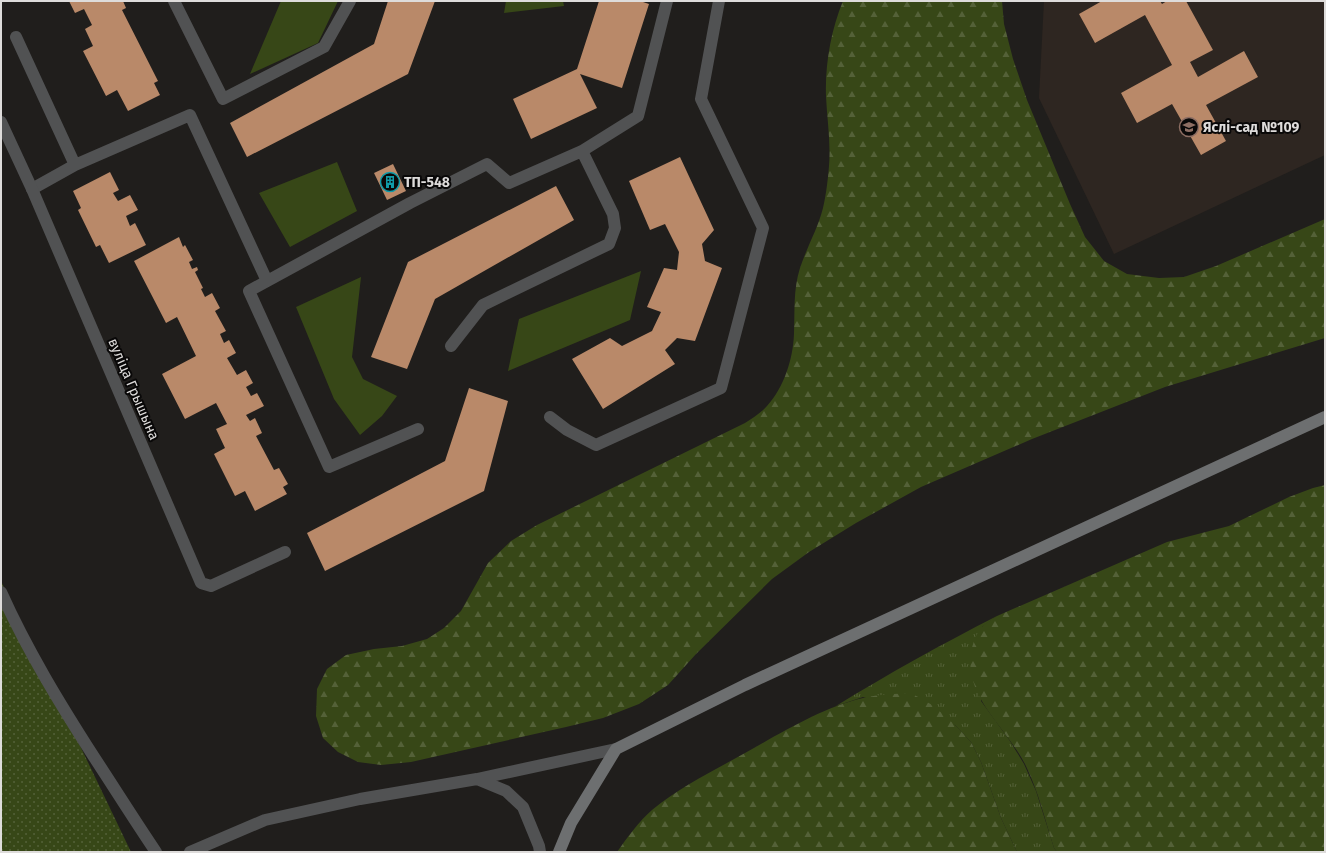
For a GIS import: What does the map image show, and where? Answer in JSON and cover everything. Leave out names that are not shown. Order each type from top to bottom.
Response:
[{"type":"street","points":[[174,1],[223,99],[324,47],[350,1]]},
{"type":"street","points":[[418,429],[329,467],[249,291],[410,203],[486,164],[509,183],[582,151],[638,116],[668,1]]},
{"type":"street","points":[[550,417],[567,430],[596,445],[722,388],[763,228],[701,99],[719,1]]},
{"type":"street","points":[[16,37],[75,165]]},
{"type":"street","points":[[32,189],[75,165],[190,115],[267,281]]},
{"type":"street","name":"вуліца Грышына","points":[[1,122],[32,189],[201,583],[211,586],[285,552]]},
{"type":"street","points":[[451,346],[483,305],[609,244],[615,228],[613,214],[582,151]]},
{"type":"street","points":[[190,852],[265,820],[360,799],[477,779],[616,749],[745,685],[1325,417]]},
{"type":"street","points":[[1,592],[15,623],[62,707],[156,852]]},
{"type":"street","points":[[559,852],[571,823],[616,749]]},
{"type":"street","points":[[477,779],[506,791],[524,807],[540,852]]},
{"type":"shaded area","name":"Яслі-сад №109","points":[[1044,1],[1325,1],[1325,155],[1114,254],[1039,98]]},
{"type":"green space","points":[[281,1],[338,1],[318,43],[250,74]]},
{"type":"green space","points":[[506,1],[563,1],[564,6],[504,13]]},
{"type":"green space","points":[[843,1],[1002,1],[1004,24],[1013,59],[1027,100],[1085,237],[1104,261],[1127,274],[1159,278],[1184,277],[1216,266],[1325,219],[1325,338],[1165,387],[1032,439],[921,487],[856,523],[809,552],[772,579],[696,654],[668,685],[639,704],[603,718],[411,762],[381,765],[358,762],[338,752],[323,738],[316,716],[317,689],[327,669],[346,655],[374,649],[402,646],[427,639],[444,628],[461,611],[488,563],[511,541],[537,525],[745,423],[762,411],[773,398],[783,381],[790,363],[794,334],[795,292],[798,276],[821,215],[825,198],[829,157],[826,96],[828,60],[832,35]]},
{"type":"green space","points":[[337,162],[357,211],[290,247],[259,193]]},
{"type":"green space","points":[[641,271],[630,320],[508,371],[519,319]]},
{"type":"green space","points":[[361,277],[352,357],[363,379],[397,396],[382,416],[360,435],[334,399],[296,307]]},
{"type":"green space","points":[[1325,485],[1325,852],[1057,852],[1054,848],[1030,774],[1017,750],[988,711],[974,683],[971,668],[971,652],[975,639],[982,627],[997,616],[1167,542],[1229,526],[1289,497]]},
{"type":"green space","points":[[1,581],[131,852],[1,852]]},
{"type":"green space","points":[[997,616],[982,627],[981,701],[1010,741],[1024,764],[1036,791],[1054,848],[1057,852],[1017,852],[1001,818],[981,762],[971,742],[955,725],[863,697],[836,706],[875,682]]},
{"type":"green space","points":[[911,693],[934,706],[971,742],[981,762],[1001,818],[1017,852],[617,852],[642,819],[674,794],[788,729],[818,714],[848,702],[887,694]]},
{"type":"building","points":[[69,1],[123,1],[126,8],[122,10],[158,81],[154,83],[160,95],[128,111],[117,90],[106,96],[83,51],[93,46],[85,29],[92,25],[84,9],[75,13]]},
{"type":"building","points":[[388,1],[435,1],[408,74],[247,157],[230,123],[374,44]]},
{"type":"building","points":[[599,1],[640,1],[649,4],[622,88],[580,74],[597,108],[531,139],[513,99],[577,69]]},
{"type":"building","points":[[1102,1],[1160,1],[1162,4],[1167,1],[1186,1],[1213,50],[1190,62],[1198,77],[1244,51],[1258,77],[1206,105],[1226,141],[1201,155],[1172,104],[1137,123],[1121,93],[1172,65],[1145,15],[1095,43],[1079,14]]},
{"type":"building","points":[[680,157],[714,230],[702,244],[705,261],[722,268],[695,341],[677,338],[665,350],[675,364],[603,409],[572,359],[610,338],[622,346],[652,331],[661,312],[647,307],[664,268],[677,270],[679,252],[665,224],[650,230],[629,181]]},
{"type":"building","name":"ТП-548","points":[[393,164],[406,191],[387,200],[374,173]]},
{"type":"building","points":[[110,172],[119,190],[113,193],[118,201],[130,195],[138,210],[126,216],[130,226],[135,223],[146,245],[109,263],[100,245],[96,247],[78,210],[81,208],[73,191]]},
{"type":"building","points":[[556,186],[574,220],[435,299],[407,369],[371,357],[408,262]]},
{"type":"building","points":[[179,237],[183,247],[185,245],[193,260],[189,262],[192,269],[197,267],[198,270],[195,272],[203,288],[201,289],[205,297],[212,293],[220,308],[215,311],[226,331],[220,334],[224,343],[229,340],[236,353],[227,358],[237,375],[246,370],[253,383],[246,387],[251,396],[257,393],[264,406],[246,415],[250,421],[255,418],[262,433],[256,436],[274,470],[279,468],[288,484],[283,487],[287,494],[255,511],[245,491],[235,496],[214,454],[225,448],[216,429],[227,424],[216,403],[185,419],[162,374],[196,356],[177,317],[166,323],[134,261]]},
{"type":"building","points":[[469,388],[508,401],[484,491],[325,571],[307,533],[445,461]]},
{"type":"place","name":"Яслі-сад №109","points":[[1189,127]]},
{"type":"place","name":"ТП-548","points":[[390,182]]}]
